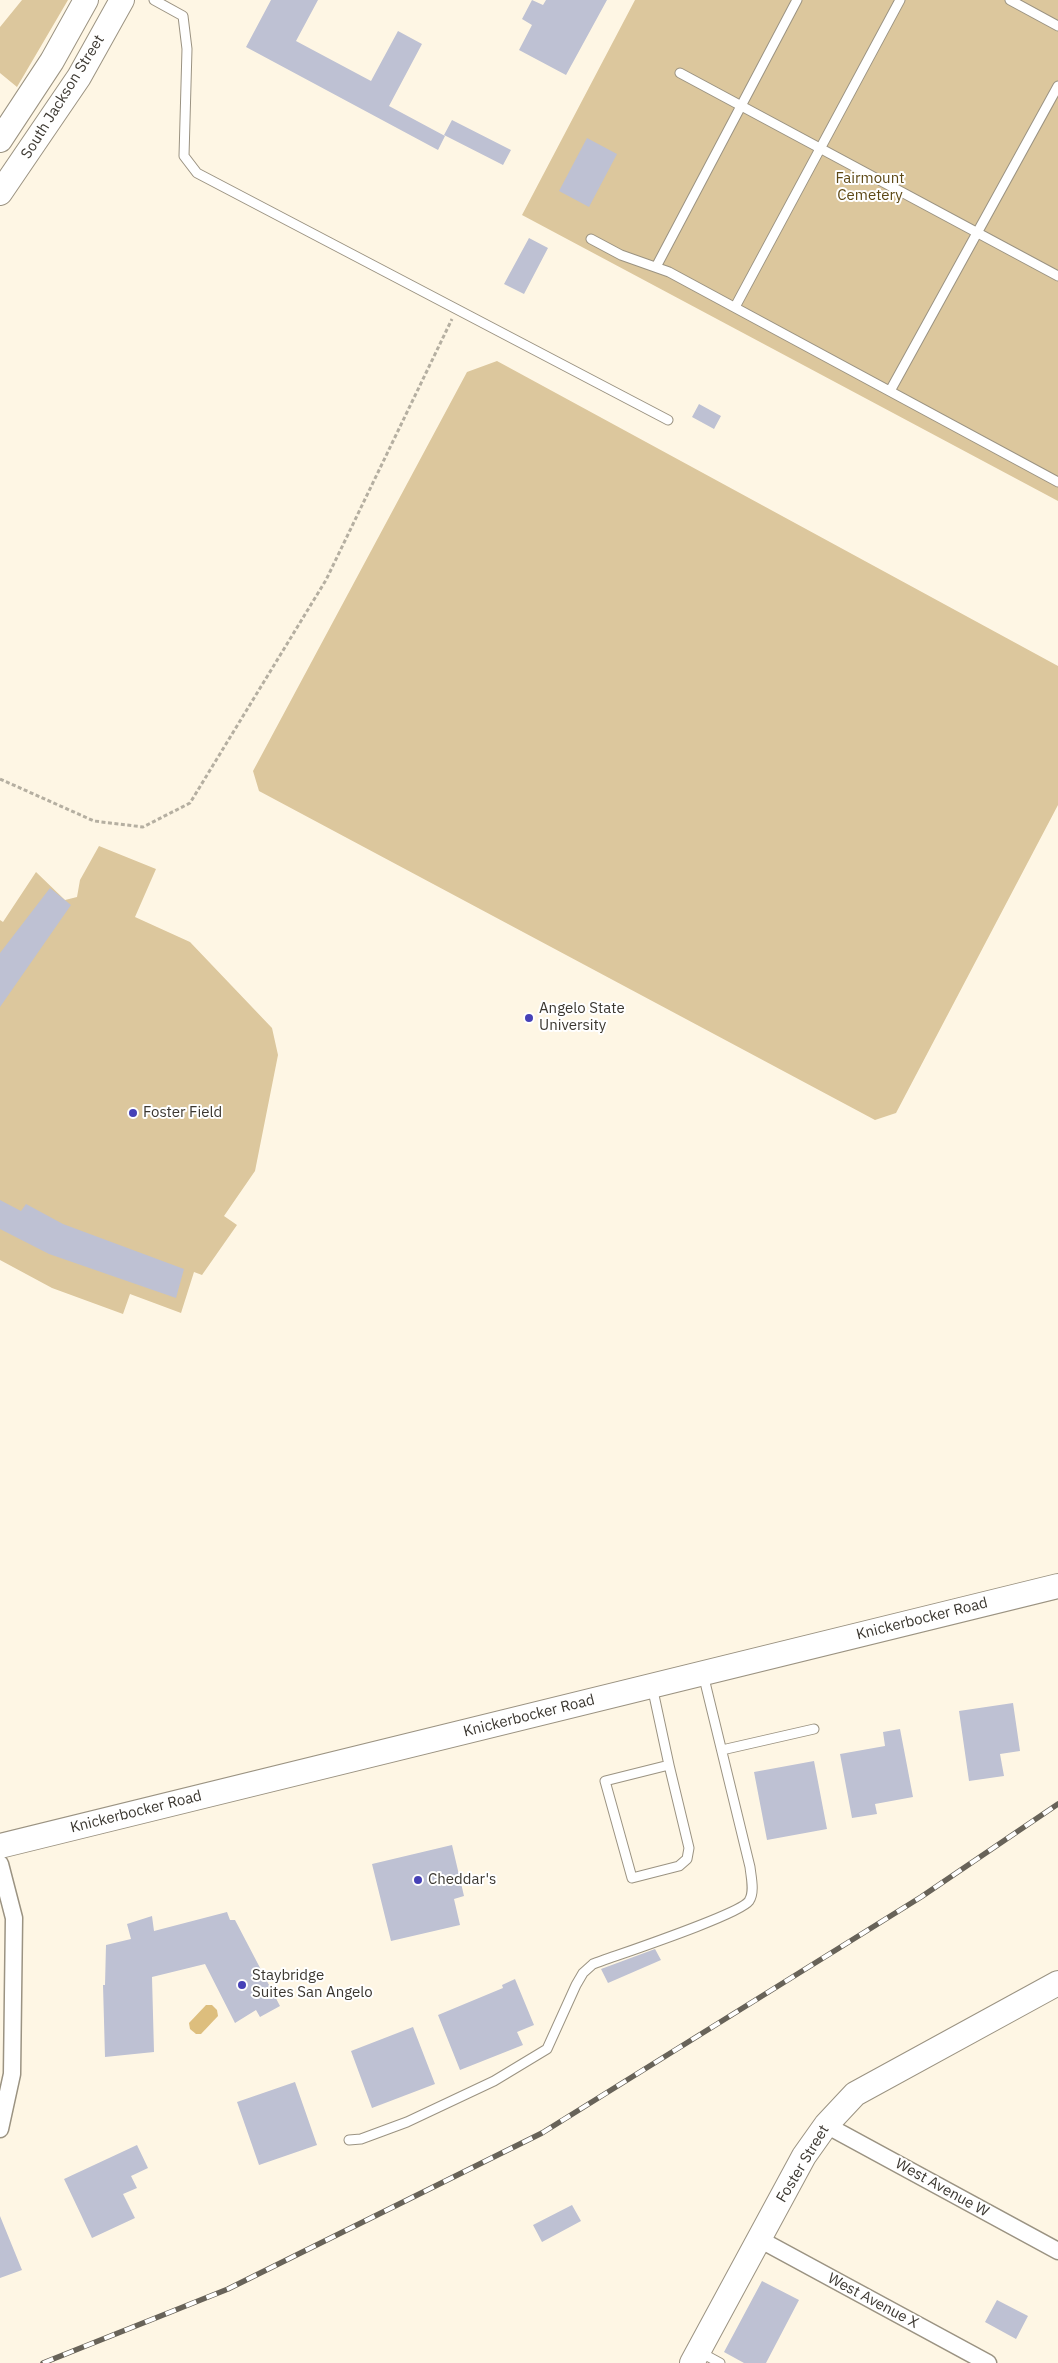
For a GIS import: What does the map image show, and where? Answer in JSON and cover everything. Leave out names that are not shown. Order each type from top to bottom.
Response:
[{"type":"main road","name":"South Jackson Street","points":[[0,140],[52,61],[86,0]]},
{"type":"main road","name":"South Jackson Street","points":[[0,193],[79,77],[122,0]]},
{"type":"main road","name":"Knickerbocker Road","points":[[0,1846],[1058,1586]]},
{"type":"main road","name":"Foster Street","points":[[695,2357],[804,2156],[826,2125],[855,2094],[1058,1983]]},
{"type":"street","points":[[0,1864],[14,1918],[12,2074],[0,2129]]},
{"type":"street","name":"West Avenue W","points":[[826,2125],[1058,2251]]},
{"type":"street","name":"West Avenue X","points":[[759,2239],[988,2363]]},
{"type":"lane","points":[[154,0],[184,16],[187,49],[184,156],[197,173],[668,420]]},
{"type":"lane","points":[[656,267],[797,0]]},
{"type":"lane","points":[[735,308],[900,0]]},
{"type":"lane","points":[[1010,0],[1058,26]]},
{"type":"lane","points":[[680,72],[1058,276]]},
{"type":"lane","points":[[890,391],[1058,86]]},
{"type":"lane","points":[[591,239],[621,255],[668,272],[1058,482]]},
{"type":"lane","points":[[349,2140],[361,2139],[407,2122],[494,2082],[546,2049],[576,1984],[583,1973],[593,1964],[710,1920],[742,1907],[749,1901],[752,1890],[750,1867],[703,1673]]},
{"type":"lane","points":[[652,1686],[689,1848],[686,1859],[679,1866],[632,1878],[604,1781],[669,1765]]},
{"type":"lane","points":[[722,1750],[814,1729]]},
{"type":"lane","points":[[695,2357],[720,2363]]},
{"type":"path","points":[[0,779],[94,821],[143,827],[190,803],[326,580],[456,309]]},
{"type":"green space","points":[[22,0],[68,0],[17,87],[0,73],[0,27]]},
{"type":"green space","name":"Fairmount Cemetery","points":[[635,0],[1058,0],[1058,501],[522,215]]},
{"type":"green space","points":[[497,361],[1058,666],[1058,805],[896,1113],[875,1120],[259,791],[253,771],[467,372]]},
{"type":"green space","name":"Foster Field","points":[[99,846],[156,869],[135,917],[190,942],[272,1028],[278,1055],[255,1171],[224,1216],[237,1225],[202,1275],[194,1272],[181,1313],[130,1294],[123,1314],[52,1288],[0,1260],[0,920],[3,922],[36,872],[65,900],[77,897],[80,880]]},
{"type":"shaded area","points":[[206,2005],[212,2005],[217,2010],[218,2016],[201,2034],[196,2034],[190,2029],[189,2023]]},
{"type":"building","points":[[271,0],[318,0],[296,41],[371,81],[398,31],[422,44],[389,106],[445,136],[438,150],[246,47]]},
{"type":"building","points":[[532,0],[543,5],[546,0],[607,0],[566,75],[519,50],[532,25],[522,19]]},
{"type":"building","points":[[452,120],[511,150],[503,165],[444,135]]},
{"type":"building","points":[[587,138],[617,154],[589,207],[559,191]]},
{"type":"building","points":[[529,238],[548,248],[524,294],[504,284]]},
{"type":"building","points":[[699,404],[721,416],[714,429],[692,417]]},
{"type":"building","points":[[50,888],[71,905],[0,1007],[0,953]]},
{"type":"building","points":[[0,1200],[21,1211],[26,1204],[63,1224],[184,1269],[176,1298],[49,1254],[0,1229]]},
{"type":"building","points":[[1013,1703],[1020,1751],[1000,1754],[1004,1776],[969,1781],[959,1711]]},
{"type":"building","points":[[900,1729],[913,1797],[875,1804],[877,1814],[852,1818],[840,1754],[885,1746],[883,1732]]},
{"type":"building","points":[[814,1761],[827,1829],[767,1840],[754,1772]]},
{"type":"building","name":"Cheddar's","points":[[452,1845],[464,1896],[454,1899],[460,1925],[391,1941],[372,1864]]},
{"type":"building","name":"Staybridge Suites San Angelo","points":[[227,1912],[230,1920],[235,1920],[280,2006],[260,2017],[256,2010],[235,2023],[205,1964],[152,1977],[154,2052],[105,2057],[103,1985],[105,1985],[106,1945],[131,1939],[127,1924],[152,1916],[154,1931]]},
{"type":"building","points":[[655,1949],[661,1960],[608,1983],[601,1969]]},
{"type":"building","points":[[515,1979],[534,2025],[517,2032],[523,2045],[460,2070],[438,2015],[503,1988],[502,1985]]},
{"type":"building","points":[[413,2027],[435,2084],[372,2108],[351,2051]]},
{"type":"building","points":[[295,2082],[317,2145],[259,2165],[237,2102]]},
{"type":"building","points":[[137,2145],[148,2168],[131,2176],[137,2188],[123,2194],[135,2218],[92,2238],[64,2179]]},
{"type":"building","points":[[572,2205],[581,2221],[542,2242],[533,2225]]},
{"type":"building","points":[[0,2216],[22,2270],[0,2278]]},
{"type":"building","points":[[762,2281],[799,2300],[766,2363],[744,2363],[724,2352]]},
{"type":"building","points":[[997,2300],[1028,2316],[1016,2339],[985,2322]]},
{"type":"railway","points":[[43,2363],[228,2289],[542,2133],[921,1897],[1058,1804]]},
{"type":"place","name":"Angelo State University","points":[[529,1018]]},
{"type":"place","name":"Foster Field","points":[[133,1113]]},
{"type":"place","name":"Cheddar's","points":[[418,1880]]},
{"type":"place","name":"Staybridge Suites San Angelo","points":[[242,1985]]}]
